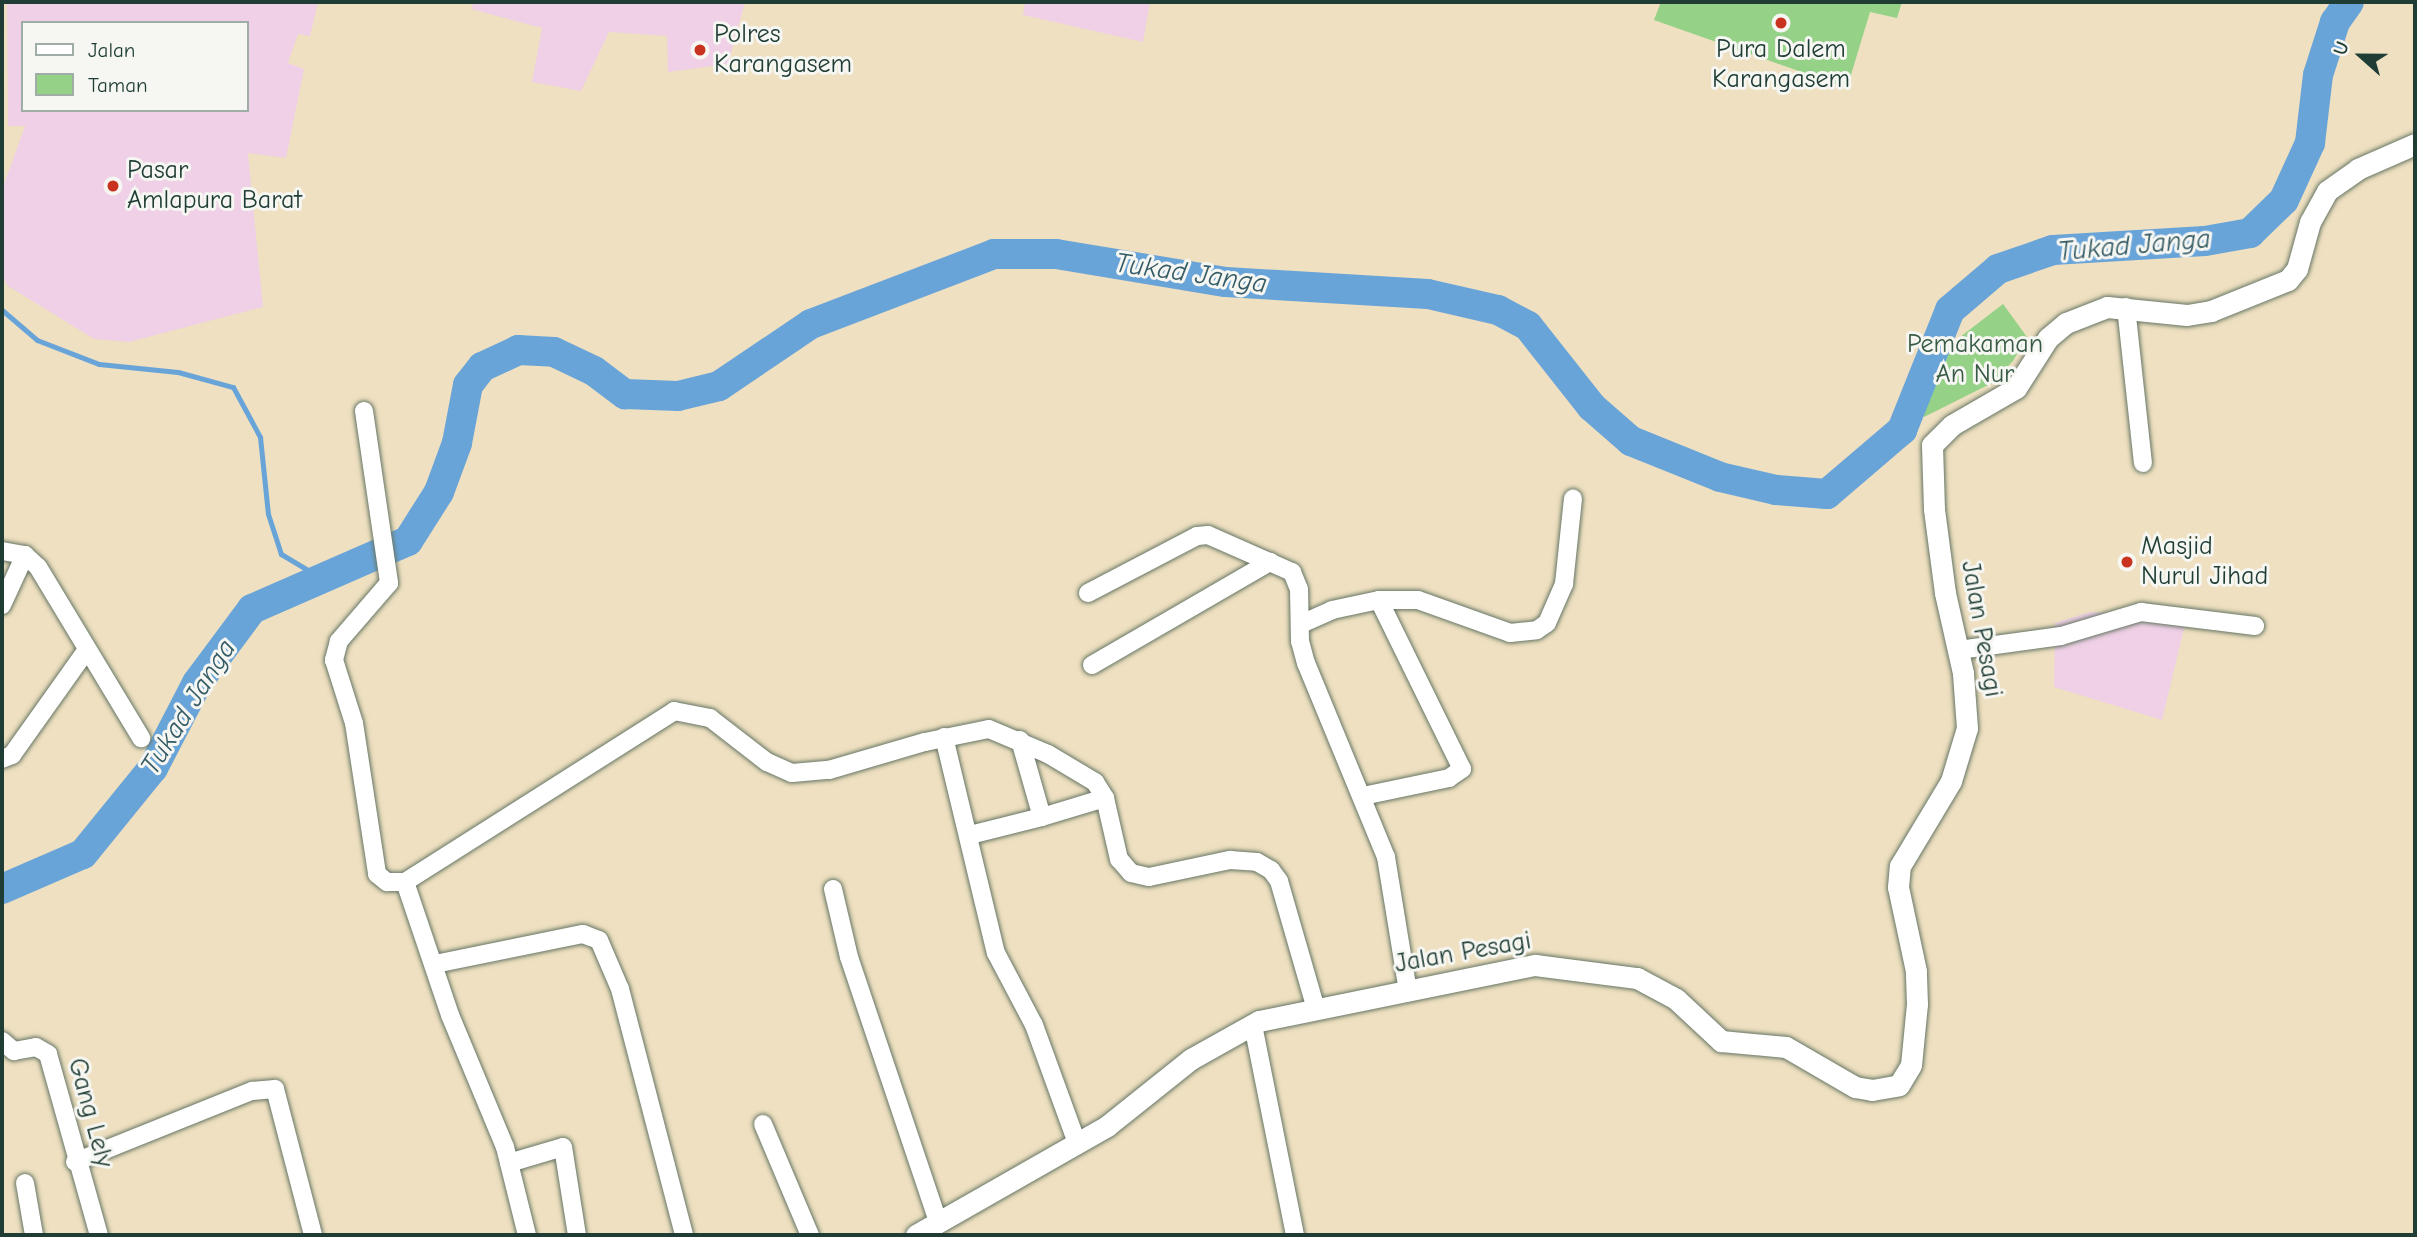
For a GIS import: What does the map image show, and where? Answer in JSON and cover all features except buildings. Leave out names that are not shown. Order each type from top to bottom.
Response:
[{"type":"street","name":"Jalan Pesagi","points":[[916,1235],[1128,1112],[1191,1059],[1253,1025],[1316,1009],[1535,965],[1611,973],[1662,989],[1721,1041],[1786,1047],[1855,1087],[1872,1090],[1899,1085],[1908,1078],[1911,1065],[1917,1004],[1914,961],[1898,887],[1900,866],[1951,782],[1963,754],[1966,696],[1939,554],[1930,467],[1932,445],[1952,425],[2016,388],[2060,326],[2107,307],[2187,315],[2222,307],[2288,281],[2297,269],[2311,222],[2327,191],[2358,169],[2415,144]]},
{"type":"street","points":[[2126,307],[2143,463]]},
{"type":"street","points":[[363,411],[386,561],[386,591],[339,641],[334,660],[354,723],[377,874],[387,882],[405,882],[674,711],[710,718],[767,762],[792,773],[829,770],[944,737],[989,729],[1020,740],[1085,773],[1105,797],[1119,859],[1131,873],[1149,877],[1230,860],[1257,862],[1272,870],[1279,881],[1316,1009]]},
{"type":"street","points":[[1301,624],[1332,610],[1379,600],[1418,600],[1501,630],[1524,634],[1537,631],[1547,623],[1563,584],[1573,498]]},
{"type":"street","points":[[1088,593],[1197,536],[1208,535],[1270,562],[1296,578],[1306,663],[1363,796],[1396,899],[1408,992]]},
{"type":"street","points":[[2,551],[24,555],[46,578],[86,651],[141,738]]},
{"type":"street","points":[[2,605],[24,555]]},
{"type":"street","points":[[1092,665],[1270,562]]},
{"type":"street","points":[[1363,796],[1449,779],[1462,769],[1379,600]]},
{"type":"street","points":[[1959,650],[2061,636],[2141,612],[2255,626]]},
{"type":"street","points":[[2,759],[12,755],[86,651]]},
{"type":"street","points":[[944,737],[970,835],[996,953],[1034,1025],[1077,1143]]},
{"type":"street","points":[[1020,740],[1042,817]]},
{"type":"street","points":[[970,835],[1042,817],[1105,797]]},
{"type":"street","points":[[405,882],[435,964],[450,1015],[509,1163],[527,1235]]},
{"type":"street","points":[[833,889],[849,957],[938,1222]]},
{"type":"street","points":[[435,964],[583,934],[598,940],[620,989],[684,1235]]},
{"type":"street","points":[[1253,1025],[1295,1235]]},
{"type":"street","name":"Gang Lely","points":[[2,1041],[14,1051],[36,1047],[48,1054],[75,1162],[99,1235]]},
{"type":"street","points":[[75,1162],[252,1091],[275,1089],[313,1235]]},
{"type":"street","points":[[763,1124],[810,1235]]},
{"type":"street","points":[[509,1163],[563,1147],[577,1235]]},
{"type":"street","points":[[24,1183],[34,1235]]},
{"type":"shaded area","points":[[7,2],[318,2],[310,36],[298,34],[288,63],[304,69],[286,158],[248,153],[263,307],[129,342],[94,339],[8,286],[2,277],[2,190],[25,126],[8,126]]},
{"type":"shaded area","name":"Polres Karangasem","points":[[474,2],[745,2],[728,64],[668,72],[667,36],[609,32],[581,91],[532,82],[542,28],[471,9]]},
{"type":"shaded area","points":[[1025,2],[1150,2],[1143,42],[1023,15]]},
{"type":"shaded area","points":[[2090,612],[2187,616],[2162,720],[2054,687],[2055,623]]},
{"type":"green space","points":[[1661,2],[1902,2],[1897,18],[1870,12],[1847,88],[1654,20]]},
{"type":"green space","name":"Pemakaman An Nur","points":[[2003,304],[2027,337],[2013,361],[1992,383],[1924,417],[1923,392],[1938,354]]},
{"type":"waterway","name":"Tukad Janga","points":[[2,889],[83,854],[153,768],[197,683],[252,609],[408,541],[439,492],[457,443],[468,385],[482,367],[518,350],[554,352],[594,371],[625,394],[678,396],[719,386],[811,324],[994,254],[1056,254],[1226,282],[1428,294],[1498,310],[1528,326],[1592,407],[1631,441],[1720,477],[1776,490],[1827,494],[1902,430],[1950,310],[1998,269],[2053,250],[2205,241],[2250,233],[2284,200],[2310,143],[2318,75],[2335,22],[2349,2]]},
{"type":"waterway","points":[[2,310],[37,340],[99,364],[178,372],[233,387],[260,437],[268,514],[281,554],[323,579]]},
{"type":"place","name":"Pura Dalem Karangasem","points":[[1781,23]]},
{"type":"place","name":"Polres Karangasem","points":[[700,50]]},
{"type":"place","name":"Pasar Amlapura Barat","points":[[113,186]]},
{"type":"place","name":"Masjid Nurul Jihad","points":[[2127,562]]}]
